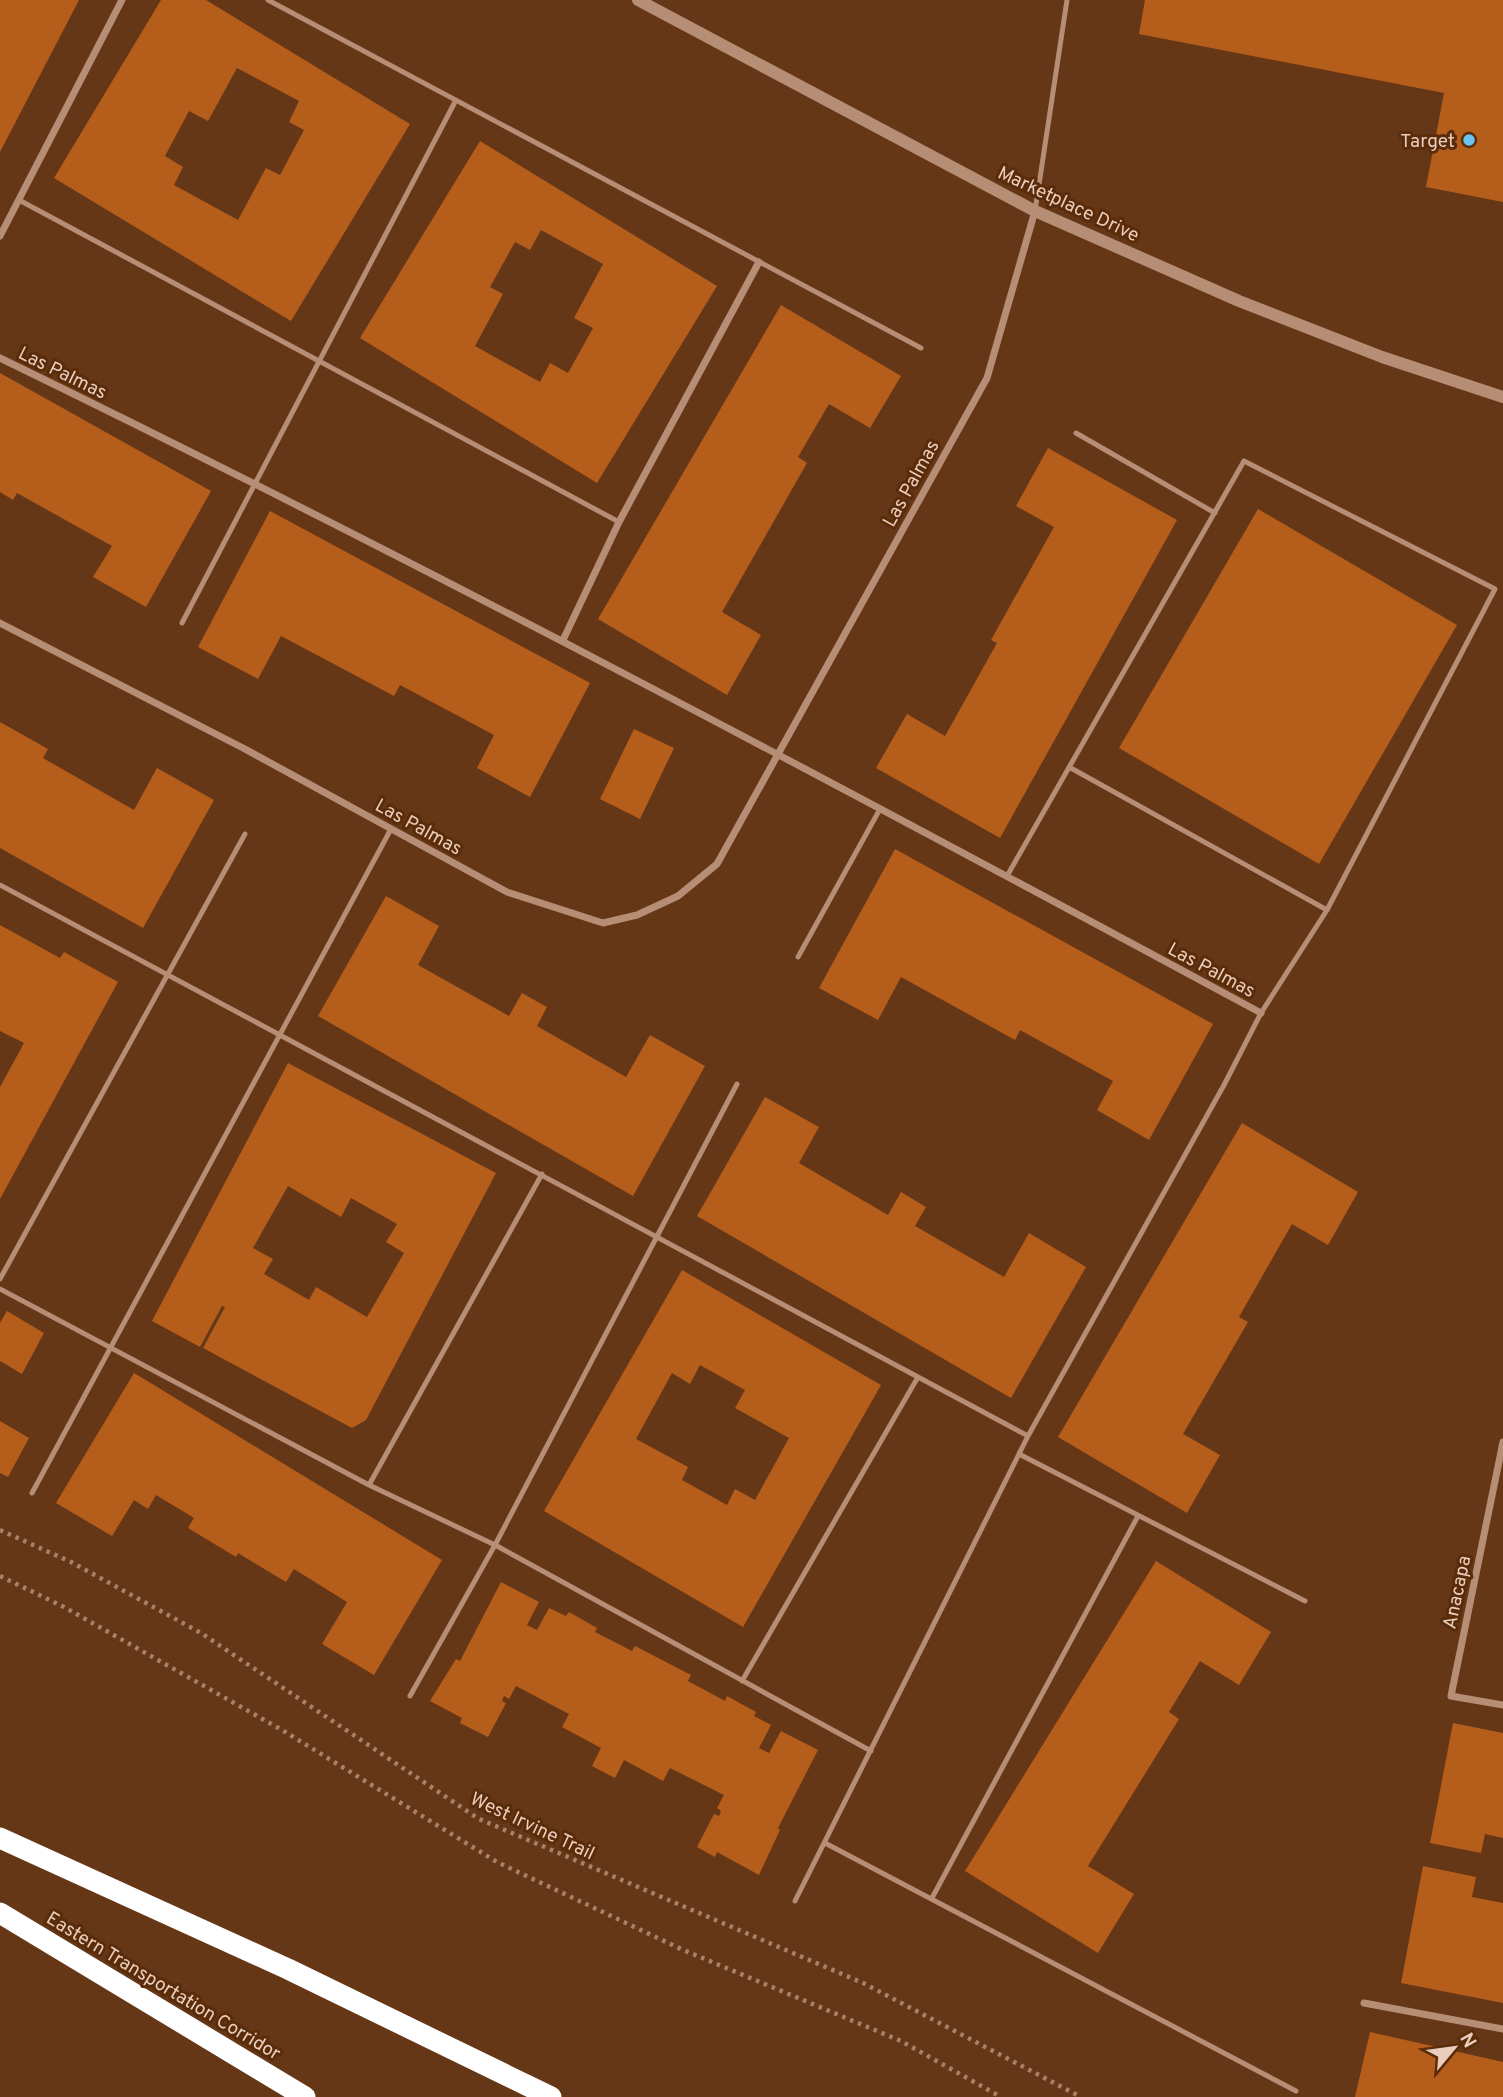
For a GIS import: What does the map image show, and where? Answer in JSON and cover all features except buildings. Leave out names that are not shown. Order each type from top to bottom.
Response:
[{"type":"highway","points":[[0,1838],[288,1969],[551,2097]]},
{"type":"highway","name":"Eastern Transportation Corridor","points":[[0,1913],[304,2097]]},
{"type":"street","points":[[0,236],[122,0]]},
{"type":"street","name":"Marketplace Drive","points":[[638,0],[1035,211],[1265,312],[1382,358],[1503,397]]},
{"type":"street","name":"Las Palmas","points":[[0,624],[243,748],[507,892],[603,923],[637,915],[678,897],[717,864],[986,378],[1035,211]]},
{"type":"street","points":[[563,640],[619,522],[759,262]]},
{"type":"street","name":"Las Palmas","points":[[0,358],[255,482],[563,640],[1261,1013]]},
{"type":"street","name":"Anacapa","points":[[1503,1442],[1451,1696],[1503,1705]]},
{"type":"street","points":[[1364,2003],[1503,2029]]},
{"type":"lane","points":[[268,0],[921,348]]},
{"type":"lane","points":[[1035,211],[1067,0]]},
{"type":"lane","points":[[181,623],[456,100]]},
{"type":"lane","points":[[19,200],[619,522]]},
{"type":"lane","points":[[1076,433],[1215,513]]},
{"type":"lane","points":[[795,1901],[1028,1436],[1224,1085],[1261,1013],[1327,910],[1495,589],[1244,461],[1007,876]]},
{"type":"lane","points":[[1069,767],[1327,910]]},
{"type":"lane","points":[[798,957],[880,809]]},
{"type":"lane","points":[[32,1493],[391,829]]},
{"type":"lane","points":[[0,1279],[166,973],[245,834]]},
{"type":"lane","points":[[0,885],[1028,1436]]},
{"type":"lane","points":[[410,1696],[495,1545],[737,1084]]},
{"type":"lane","points":[[369,1485],[542,1174]]},
{"type":"lane","points":[[0,1289],[369,1485],[495,1545],[871,1751]]},
{"type":"lane","points":[[742,1681],[918,1377]]},
{"type":"lane","points":[[1019,1454],[1305,1601]]},
{"type":"lane","points":[[932,1898],[1138,1516]]},
{"type":"lane","points":[[825,1843],[1296,2091]]},
{"type":"path","name":"West Irvine Trail","points":[[0,1530],[71,1562],[201,1633],[478,1819],[863,1983],[1081,2097]]},
{"type":"path","points":[[0,1576],[64,1607],[282,1730],[497,1863],[681,1949],[901,2041],[1001,2097]]},
{"type":"place","name":"Target","points":[[1469,140]]}]
